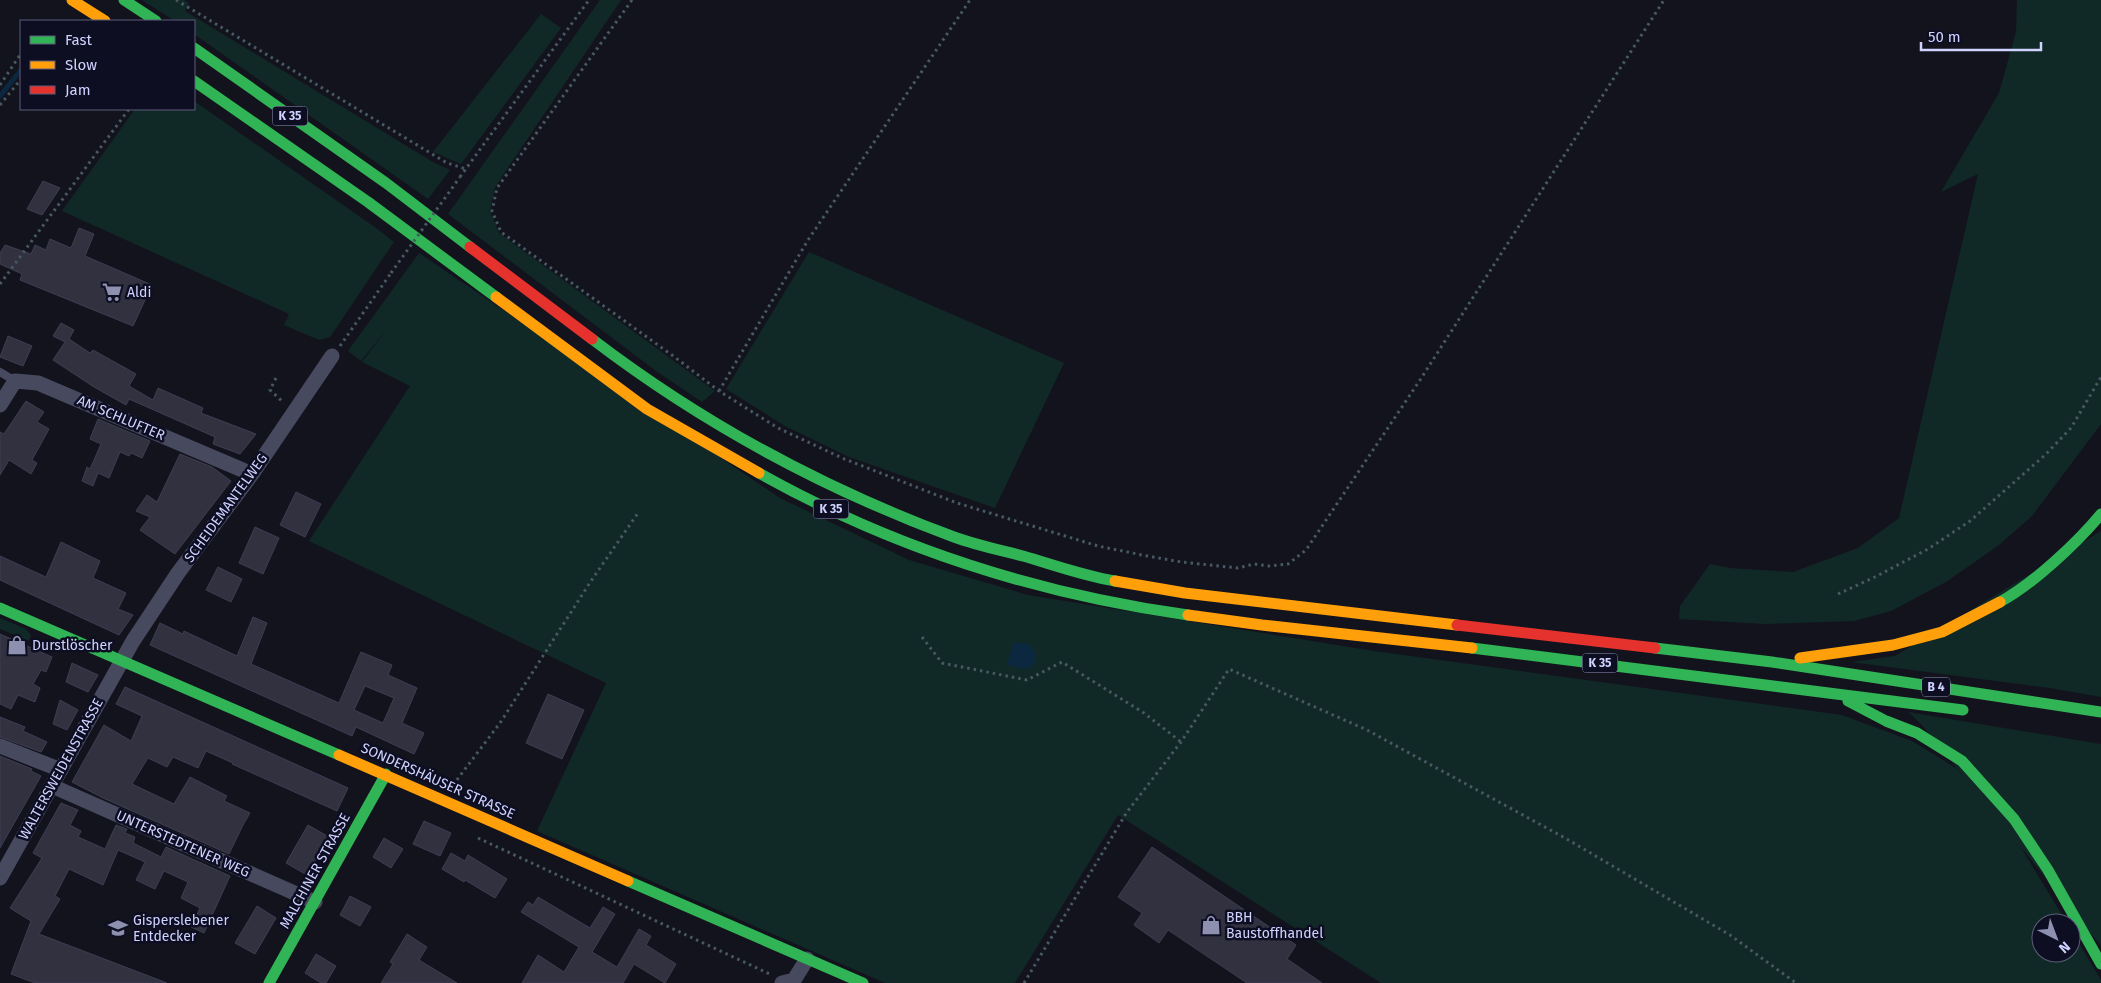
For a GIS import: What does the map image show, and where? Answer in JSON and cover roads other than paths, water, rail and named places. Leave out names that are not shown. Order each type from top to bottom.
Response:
[{"type":"main road","points":[[72,0],[103,20]]},
{"type":"main road","points":[[124,0],[154,20]]},
{"type":"main road","name":"K 35","points":[[195,49],[386,183],[639,374],[704,417],[778,460],[844,492],[956,537],[1103,578],[1185,593],[1772,662]]},
{"type":"main road","name":"K 35","points":[[195,82],[368,202],[647,409],[776,483],[864,524],[940,556],[1030,582],[1144,608],[1262,626],[1561,658],[1831,693]]},
{"type":"main road","points":[[1772,662],[1893,645],[1942,632],[2013,595],[2081,538],[2101,514]]},
{"type":"main road","name":"SONDERSHÄUSER STRASSE","points":[[0,608],[386,774],[863,983]]},
{"type":"main road","name":"B 4","points":[[1772,662],[2101,712]]},
{"type":"main road","points":[[1831,693],[1886,721],[1917,732],[1962,761],[2014,819],[2048,870],[2101,964]]},
{"type":"main road","name":"B 4","points":[[1831,693],[1974,711]]},
{"type":"main road","name":"MALCHINER STRASSE","points":[[269,983],[386,774]]},
{"type":"street","name":"SCHEIDEMANTELWEG","points":[[122,660],[178,573],[252,474],[332,356]]},
{"type":"street","points":[[0,405],[15,381]]},
{"type":"street","name":"AM SCHLUFTER","points":[[15,381],[38,383],[252,474]]},
{"type":"street","name":"WALTERSWEIDENSTRASSE","points":[[0,878],[122,660]]},
{"type":"street","points":[[0,746],[61,770]]},
{"type":"street","name":"UNTERSTEDTENER WEG","points":[[52,786],[315,902]]},
{"type":"street","points":[[788,982],[807,959]]},
{"type":"lane","points":[[0,372],[15,381]]},
{"type":"water","points":[[1014,642],[1028,644],[1036,654],[1034,665],[1026,669],[1007,665]]},
{"type":"waterway","points":[[0,96],[20,71]]},
{"type":"place","name":"Aldi","points":[[112,292]]},
{"type":"place","name":"Durstlöscher","points":[[17,645]]},
{"type":"place","name":"BBH Baustoffhandel","points":[[1211,925]]},
{"type":"place","name":"Gisperslebener Entdecker","points":[[118,928]]}]
